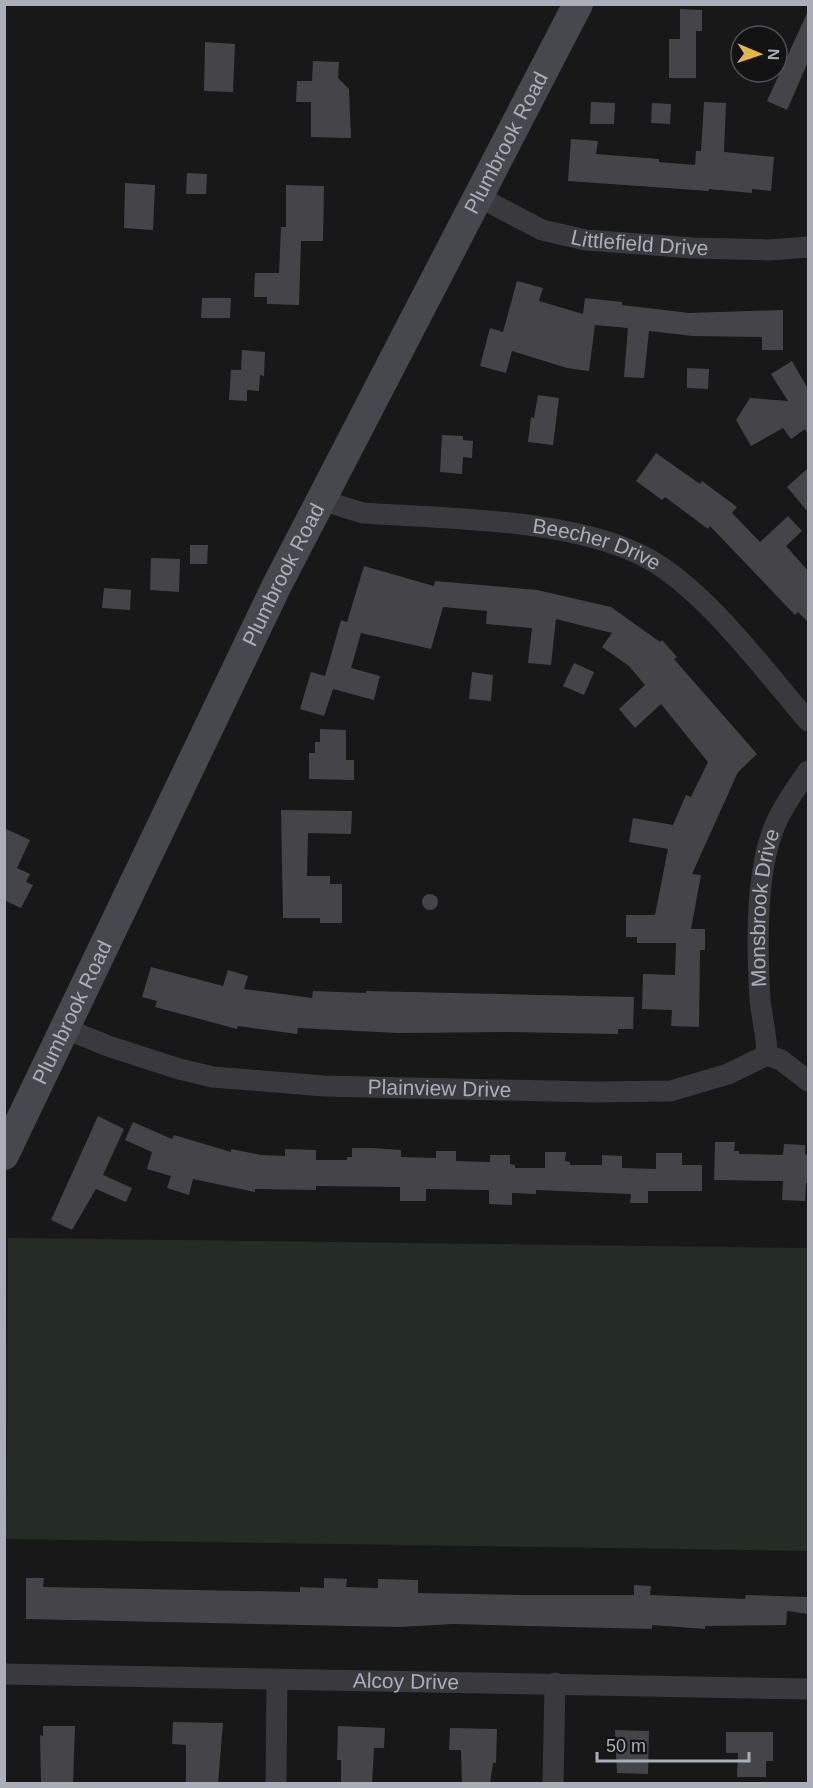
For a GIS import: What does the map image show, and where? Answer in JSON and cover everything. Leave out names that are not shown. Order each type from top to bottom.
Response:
[{"type":"street","name":"Plumbrook Road","points":[[4,1155],[248,642],[578,4]]},
{"type":"street","name":"Littlefield Drive","points":[[479,197],[542,230],[586,240],[693,248],[769,250],[808,247]]},
{"type":"street","name":"Beecher Drive","points":[[321,497],[337,506],[363,513],[552,528],[610,542],[646,557],[694,594],[718,617],[808,721]]},
{"type":"street","name":"Monsbrook Drive","points":[[767,1055],[759,972],[761,894],[767,851],[778,820],[808,771]]},
{"type":"street","name":"Plainview Drive","points":[[64,1028],[108,1046],[202,1074],[253,1082],[324,1086],[594,1092],[671,1091],[728,1074],[767,1055]]},
{"type":"street","points":[[767,1055],[781,1060],[808,1081]]},
{"type":"street","name":"Alcoy Drive","points":[[4,1674],[808,1689]]},
{"type":"street","points":[[276,1784],[277,1680]]},
{"type":"street","points":[[553,1784],[555,1683]]},
{"type":"shaded area","points":[[8,1238],[808,1248],[808,1551],[6,1539]]},
{"type":"building","points":[[680,9],[702,10],[702,31],[696,31],[696,78],[669,78],[669,39],[680,39]]},
{"type":"building","points":[[808,11],[808,62],[787,110],[767,101],[775,84],[789,84],[789,53]]},
{"type":"building","points":[[205,42],[235,44],[233,92],[204,91]]},
{"type":"building","points":[[313,61],[339,62],[338,78],[349,89],[351,138],[311,137],[311,102],[296,102],[297,81],[312,81]]},
{"type":"building","points":[[591,102],[615,103],[614,124],[590,124]]},
{"type":"building","points":[[704,102],[726,103],[724,152],[774,157],[771,191],[752,189],[752,193],[709,189],[709,191],[568,181],[571,139],[598,141],[596,154],[659,159],[659,162],[695,165],[696,151],[701,151]]},
{"type":"building","points":[[652,103],[671,104],[670,124],[651,123]]},
{"type":"building","points":[[187,173],[207,174],[206,194],[186,194]]},
{"type":"building","points":[[125,183],[155,185],[153,230],[124,228]]},
{"type":"building","points":[[286,185],[324,186],[323,241],[301,241],[299,305],[267,304],[267,297],[254,297],[255,273],[279,273],[281,227],[286,227]]},
{"type":"building","points":[[517,281],[543,288],[539,301],[583,314],[585,298],[689,313],[783,310],[783,350],[762,350],[762,337],[693,336],[649,331],[644,378],[624,377],[628,328],[595,325],[589,371],[567,368],[512,351],[506,373],[480,366],[490,328],[503,332]]},
{"type":"building","points":[[202,298],[231,298],[230,318],[201,318]]},
{"type":"building","points":[[242,350],[265,352],[264,376],[260,375],[259,391],[247,390],[247,401],[229,400],[231,370],[241,370]]},
{"type":"building","points":[[792,361],[808,389],[808,435],[805,429],[791,439],[783,428],[751,446],[736,420],[750,398],[788,401],[771,374]]},
{"type":"building","points":[[687,368],[709,369],[708,389],[687,388]]},
{"type":"building","points":[[538,395],[559,398],[553,445],[528,442],[531,417],[534,418]]},
{"type":"building","points":[[442,435],[463,436],[463,440],[473,441],[472,458],[463,457],[462,474],[440,472]]},
{"type":"building","points":[[656,453],[700,484],[702,481],[737,507],[732,513],[760,542],[788,516],[802,531],[786,546],[808,571],[808,622],[798,612],[795,615],[710,526],[708,529],[665,497],[662,500],[636,481]]},
{"type":"building","points":[[808,468],[808,512],[787,487]]},
{"type":"building","points":[[190,545],[208,545],[207,564],[190,564]]},
{"type":"building","points":[[151,558],[180,559],[179,592],[150,590]]},
{"type":"building","points":[[364,566],[434,586],[435,581],[537,590],[611,607],[660,642],[662,640],[677,657],[674,659],[757,754],[738,772],[692,874],[701,875],[691,929],[705,929],[705,950],[700,950],[699,1027],[671,1026],[672,1010],[642,1009],[643,974],[675,975],[676,943],[637,943],[637,937],[626,937],[626,915],[655,915],[668,849],[629,842],[633,818],[673,825],[686,795],[691,797],[708,762],[661,704],[635,728],[619,709],[645,685],[629,666],[602,647],[612,633],[556,619],[551,665],[528,663],[532,628],[486,624],[487,611],[443,607],[431,649],[361,633],[351,668],[380,676],[374,700],[333,689],[324,716],[300,709],[311,672],[325,676],[341,620],[347,622]]},
{"type":"building","points":[[104,588],[131,590],[130,610],[102,608]]},
{"type":"building","points":[[574,663],[594,672],[584,695],[563,686]]},
{"type":"building","points":[[472,672],[493,675],[491,701],[469,699]]},
{"type":"building","points":[[320,729],[346,730],[346,760],[354,760],[354,780],[309,779],[309,753],[315,753],[315,742],[320,742]]},
{"type":"building","points":[[281,810],[352,811],[351,834],[308,833],[307,876],[330,876],[330,884],[342,884],[342,923],[320,923],[320,918],[283,918]]},
{"type":"building","points":[[4,828],[30,840],[17,868],[30,874],[26,882],[33,885],[21,908],[4,900]]},
{"type":"building","points":[[430,894],[436,896],[438,902],[436,908],[430,910],[424,908],[422,902],[424,896]]},
{"type":"building","points":[[151,967],[223,986],[228,970],[248,976],[244,989],[312,998],[313,991],[634,997],[633,1029],[618,1029],[618,1034],[398,1033],[298,1028],[297,1034],[238,1026],[237,1029],[155,1007],[157,1001],[142,997]]},
{"type":"building","points":[[98,1116],[124,1129],[103,1175],[132,1188],[126,1202],[96,1189],[72,1230],[51,1220]]},
{"type":"building","points":[[133,1122],[172,1139],[174,1135],[231,1152],[231,1149],[261,1155],[285,1156],[285,1149],[316,1150],[316,1160],[347,1160],[347,1157],[352,1157],[352,1148],[372,1148],[401,1150],[401,1157],[436,1158],[436,1151],[456,1151],[456,1161],[490,1162],[490,1155],[510,1155],[510,1164],[515,1165],[515,1168],[545,1168],[545,1152],[566,1152],[565,1161],[570,1162],[570,1165],[602,1165],[602,1155],[622,1156],[622,1168],[656,1169],[656,1153],[682,1153],[682,1165],[702,1165],[702,1191],[648,1191],[648,1203],[630,1203],[631,1194],[536,1190],[536,1194],[512,1193],[512,1205],[489,1204],[489,1190],[426,1189],[426,1201],[400,1201],[400,1187],[316,1186],[316,1190],[255,1189],[255,1192],[193,1179],[189,1195],[167,1188],[171,1176],[147,1169],[152,1152],[125,1140]]},
{"type":"building","points":[[715,1142],[735,1142],[734,1151],[739,1151],[739,1154],[783,1155],[784,1144],[805,1145],[805,1154],[808,1155],[808,1183],[806,1183],[805,1201],[782,1200],[783,1181],[714,1180]]},
{"type":"building","points":[[26,1578],[44,1578],[43,1587],[300,1592],[300,1587],[324,1588],[324,1578],[347,1579],[346,1587],[378,1588],[378,1579],[418,1580],[418,1593],[522,1595],[634,1595],[634,1585],[651,1586],[650,1595],[745,1599],[746,1595],[808,1597],[808,1614],[787,1611],[786,1625],[705,1626],[705,1629],[652,1625],[652,1629],[453,1624],[399,1627],[26,1619]]},
{"type":"building","points":[[173,1722],[223,1723],[218,1784],[186,1784],[186,1745],[172,1744]]},
{"type":"building","points":[[43,1726],[75,1726],[73,1784],[41,1784],[40,1735],[43,1736]]},
{"type":"building","points":[[338,1726],[385,1728],[384,1748],[374,1748],[372,1784],[341,1784],[341,1760],[337,1760]]},
{"type":"building","points":[[450,1728],[497,1729],[496,1763],[493,1763],[490,1784],[462,1784],[461,1750],[449,1750]]},
{"type":"building","points":[[615,1730],[649,1731],[648,1774],[617,1773]]},
{"type":"building","points":[[726,1732],[773,1732],[773,1761],[766,1761],[766,1777],[737,1777],[738,1753],[726,1753]]}]
